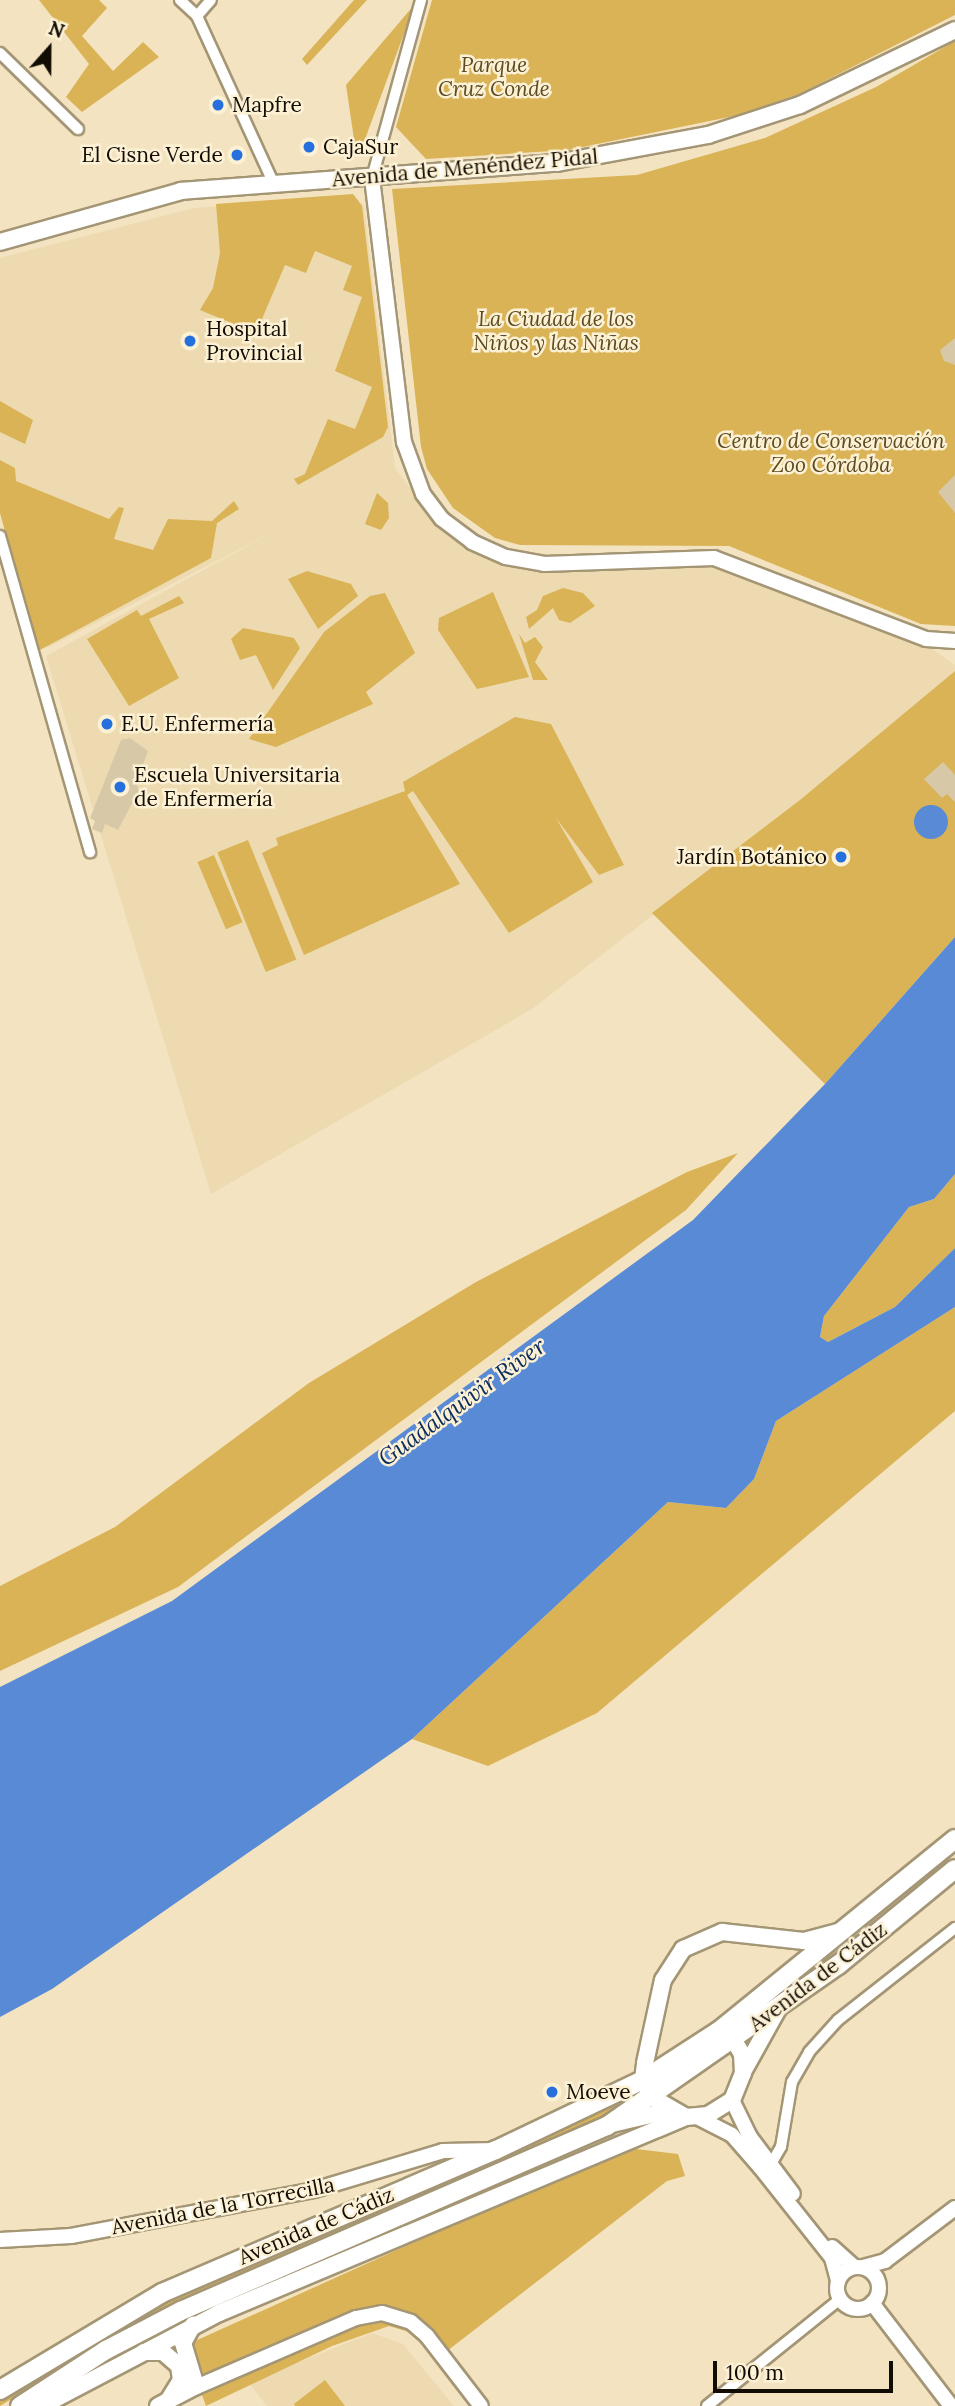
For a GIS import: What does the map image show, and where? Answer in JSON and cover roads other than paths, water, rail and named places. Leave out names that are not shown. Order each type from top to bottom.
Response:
[{"type":"main road","name":"Avenida de Menéndez Pidal","points":[[0,242],[181,191],[557,163],[739,128],[891,65],[955,30]]},
{"type":"main road","name":"Avenida de Cádiz","points":[[20,2406],[172,2316],[607,2126],[652,2097],[728,2034],[847,1928],[955,1839]]},
{"type":"main road","name":"Avenida de Cádiz","points":[[0,2390],[162,2293],[496,2150],[643,2080],[778,2009],[955,1869]]},
{"type":"main road","name":"Avenida de Cádiz","points":[[643,2080],[663,1980],[691,1943],[734,1931],[814,1940],[847,1928]]},
{"type":"main road","points":[[732,2100],[743,2073],[778,2009]]},
{"type":"main road","points":[[728,2034],[743,2073]]},
{"type":"main road","points":[[643,2080],[652,2097],[668,2111],[691,2117]]},
{"type":"main road","name":"Avenida de Cádiz","points":[[42,2406],[193,2326],[393,2239],[732,2100]]},
{"type":"main road","name":"Avenida de Cádiz","points":[[607,2126],[668,2111]]},
{"type":"main road","name":"Avenida de Cádiz","points":[[393,2239],[419,2213],[454,2192]]},
{"type":"main road","points":[[193,2326],[183,2343],[186,2388],[193,2389]]},
{"type":"main road","points":[[135,2355],[163,2352],[186,2372]]},
{"type":"main road","points":[[161,2404],[174,2394],[186,2372]]},
{"type":"main road","points":[[161,2404],[193,2389]]},
{"type":"street","points":[[180,0],[197,16],[275,184]]},
{"type":"street","points":[[197,16],[211,0]]},
{"type":"street","points":[[421,0],[372,177],[404,442],[423,494],[442,519],[472,542],[506,557],[544,564],[719,559],[926,639],[955,641]]},
{"type":"street","points":[[0,53],[78,129]]},
{"type":"street","points":[[0,536],[90,852]]},
{"type":"street","points":[[771,2164],[781,2147],[792,2082],[809,2052],[838,2020],[955,1928]]},
{"type":"street","points":[[732,2100],[771,2164],[831,2247],[878,2281]]},
{"type":"street","points":[[691,2117],[733,2135],[760,2167],[832,2258],[840,2299],[852,2308],[872,2303]]},
{"type":"street","name":"Avenida de la Torrecilla","points":[[0,2240],[71,2236],[336,2184],[443,2151],[496,2150]]},
{"type":"street","points":[[838,2281],[858,2267],[885,2261],[955,2208]]},
{"type":"street","points":[[872,2303],[885,2261]]},
{"type":"street","points":[[707,2406],[840,2299]]},
{"type":"street","points":[[872,2303],[951,2406]]},
{"type":"street","points":[[193,2389],[237,2373],[356,2318],[382,2313],[411,2322],[427,2336],[481,2406]]},
{"type":"street","points":[[186,2372],[205,2378],[237,2373]]},
{"type":"water","points":[[931,805],[943,810],[948,822],[943,834],[931,839],[919,834],[914,822],[919,810]]},
{"type":"water","name":"Guadalquivir River","points":[[955,937],[955,1174],[934,1199],[909,1207],[824,1316],[820,1337],[828,1342],[895,1307],[955,1248],[955,1307],[776,1421],[754,1479],[726,1508],[668,1502],[412,1739],[52,1989],[0,2017],[0,1687],[172,1601],[693,1220],[825,1084]]},
{"type":"place","name":"Mapfre","points":[[218,105]]},
{"type":"place","name":"CajaSur","points":[[309,147]]},
{"type":"place","name":"El Cisne Verde","points":[[237,155]]},
{"type":"place","name":"Hospital Provincial","points":[[190,341]]},
{"type":"place","name":"E.U. Enfermería","points":[[107,724]]},
{"type":"place","name":"Escuela Universitaria de Enfermería","points":[[120,787]]},
{"type":"place","name":"Jardín Botánico","points":[[841,857]]},
{"type":"place","name":"Moeve","points":[[552,2092]]},
{"type":"park label","name":"Parque Cruz Conde","points":[[494,77]]},
{"type":"park label","name":"La Ciudad de los Niños y las Niñas","points":[[556,331]]},
{"type":"park label","name":"Centro de Conservación Zoo Córdoba","points":[[831,453]]}]
